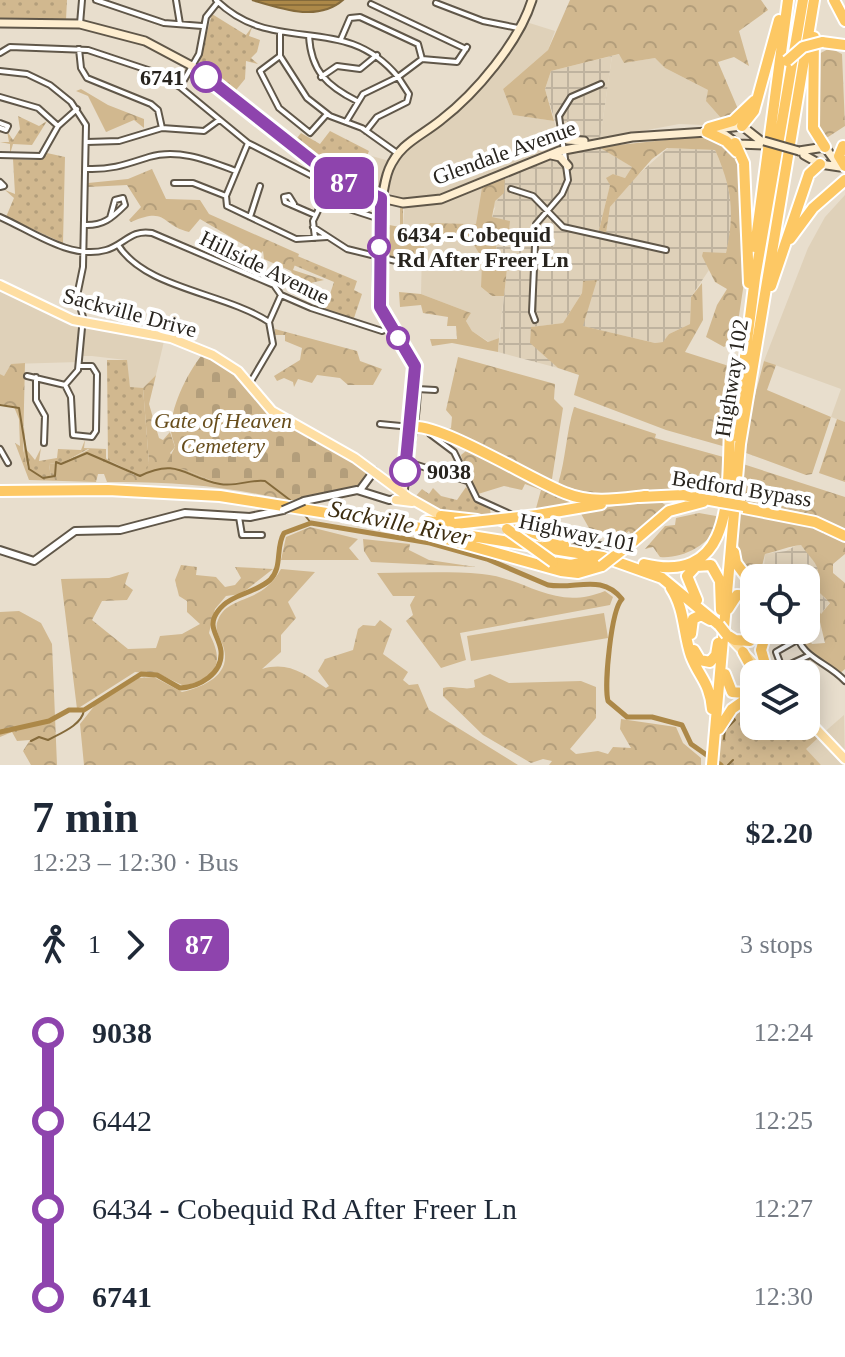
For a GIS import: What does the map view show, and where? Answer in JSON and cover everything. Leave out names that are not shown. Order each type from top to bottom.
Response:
[{"type":"highway","points":[[742,128],[752,117],[786,0]]},
{"type":"highway","points":[[607,555],[662,568],[678,568],[698,557],[718,538],[725,511],[737,371],[752,282],[786,0]]},
{"type":"highway","name":"Highway 102","points":[[711,748],[724,631],[732,472],[752,282],[803,0]]},
{"type":"highway","points":[[815,0],[813,128],[825,157]]},
{"type":"highway","name":"Highway 102","points":[[710,765],[712,709],[741,508],[759,326],[815,0]]},
{"type":"highway","points":[[834,0],[845,21]]},
{"type":"highway","points":[[776,95],[787,61],[803,47],[822,42],[845,45]]},
{"type":"highway","points":[[708,130],[740,116],[760,93]]},
{"type":"highway","points":[[708,130],[734,148],[744,169]]},
{"type":"highway","points":[[736,141],[743,156],[752,282]]},
{"type":"highway","points":[[759,326],[810,171],[844,145]]},
{"type":"highway","points":[[844,145],[839,156],[845,167]]},
{"type":"highway","points":[[781,255],[807,216],[845,180]]},
{"type":"highway","points":[[732,472],[737,371]]},
{"type":"highway","points":[[411,427],[443,434],[567,494],[605,501],[646,496]]},
{"type":"highway","points":[[451,447],[470,447]]},
{"type":"highway","name":"Highway 101","points":[[0,490],[171,492],[328,512],[620,560],[662,578],[704,612]]},
{"type":"highway","name":"Highway 101","points":[[0,490],[184,490],[577,549],[607,555],[662,576],[724,631]]},
{"type":"highway","name":"Bedford Bypass","points":[[392,519],[455,524],[537,515],[646,496],[683,495],[816,520],[845,534]]},
{"type":"highway","name":"Bedford Bypass","points":[[602,566],[660,517],[682,505],[721,503]]},
{"type":"highway","points":[[740,565],[734,556],[741,508]]},
{"type":"highway","points":[[328,512],[445,538],[561,571],[578,573],[602,566]]},
{"type":"highway","points":[[441,516],[507,529],[553,562],[575,570],[602,566]]},
{"type":"highway","points":[[441,516],[515,523],[577,549]]},
{"type":"highway","points":[[553,562],[571,565],[601,558],[620,560]]},
{"type":"highway","points":[[704,612],[687,576],[702,563],[711,565],[720,581],[728,687],[732,692],[740,693]]},
{"type":"highway","points":[[662,578],[678,599],[692,657],[707,680],[712,709]]},
{"type":"highway","points":[[724,631],[732,600],[740,595]]},
{"type":"highway","points":[[724,631],[740,637]]},
{"type":"highway","points":[[743,652],[747,660]]},
{"type":"highway","points":[[711,748],[725,717],[740,705]]},
{"type":"main road","points":[[441,516],[399,497],[404,481],[415,388],[412,356],[389,328],[380,307],[382,196],[397,153],[451,112],[502,56],[521,29],[532,0]]},
{"type":"main road","name":"Glendale Avenue","points":[[0,23],[80,24],[145,41],[192,66],[327,172],[394,200],[412,201],[440,196],[553,149],[582,144],[681,131],[742,128],[764,143]]},
{"type":"main road","points":[[736,141],[742,128]]},
{"type":"main road","points":[[736,141],[742,128]]},
{"type":"main road","name":"Glendale Avenue","points":[[708,130],[736,141],[764,143],[825,157]]},
{"type":"main road","points":[[553,149],[560,133],[567,140],[582,144]]},
{"type":"main road","points":[[568,166],[570,154],[582,144]]},
{"type":"main road","name":"Glendale Avenue","points":[[394,200],[439,200],[563,148]]},
{"type":"main road","points":[[546,156],[558,156],[568,166]]},
{"type":"main road","points":[[825,157],[845,167]]},
{"type":"main road","points":[[380,215],[386,203],[394,200],[385,183]]},
{"type":"main road","name":"Sackville Drive","points":[[0,285],[82,323],[184,342],[232,366],[272,411],[374,471],[391,485],[399,497]]},
{"type":"main road","points":[[391,485],[404,481]]},
{"type":"main road","points":[[724,631],[751,660]]},
{"type":"main road","points":[[820,733],[845,759]]},
{"type":"street","points":[[80,24],[82,0]]},
{"type":"street","points":[[96,0],[164,23],[202,26]]},
{"type":"street","points":[[176,0],[180,24]]},
{"type":"street","points":[[180,87],[199,54],[202,26],[217,1],[243,20],[280,33],[341,39],[378,55],[409,94],[407,102],[377,117],[366,131]]},
{"type":"street","points":[[436,3],[483,21],[521,29]]},
{"type":"street","points":[[346,122],[363,94],[398,77],[422,59],[457,62],[466,48],[371,4]]},
{"type":"street","points":[[341,39],[348,20],[357,16],[418,44],[422,59]]},
{"type":"street","points":[[280,33],[280,56],[300,89],[327,114],[366,131],[397,153]]},
{"type":"street","points":[[309,36],[312,59],[321,77],[332,88],[357,101]]},
{"type":"street","points":[[0,53],[10,47],[79,49],[154,72],[180,87],[248,143],[326,183],[328,190],[315,215],[315,238]]},
{"type":"street","points":[[79,49],[81,68],[87,78],[151,104],[158,110],[162,128]]},
{"type":"street","points":[[321,77],[337,66],[365,67],[378,55]]},
{"type":"street","points":[[280,56],[262,65],[260,71],[268,93],[279,108],[310,133],[327,114]]},
{"type":"street","points":[[0,71],[42,80],[77,109],[86,125],[83,277],[77,296],[83,315],[79,366],[74,379],[65,385]]},
{"type":"street","points":[[535,320],[532,312],[536,224],[566,185],[568,166],[559,116],[567,101],[601,84]]},
{"type":"street","points":[[0,97],[38,108],[58,126]]},
{"type":"street","points":[[0,155],[41,156],[58,126],[77,109]]},
{"type":"street","points":[[87,142],[119,141],[162,128],[204,131],[219,120]]},
{"type":"street","points":[[248,143],[226,196],[229,208],[296,239],[327,237]]},
{"type":"street","points":[[87,169],[117,169],[170,154],[199,157],[236,171]]},
{"type":"street","points":[[174,183],[193,183],[226,196]]},
{"type":"street","points":[[250,217],[260,186]]},
{"type":"street","points":[[511,189],[527,192],[566,228],[666,250]]},
{"type":"street","points":[[84,225],[99,226],[110,218],[125,205],[123,198],[115,200],[110,218]]},
{"type":"street","points":[[554,219],[556,200]]},
{"type":"street","points":[[294,204],[315,215]]},
{"type":"street","points":[[346,208],[380,215]]},
{"type":"street","points":[[0,217],[68,249],[83,250]]},
{"type":"street","points":[[313,227],[347,249],[412,265]]},
{"type":"street","name":"Hillside Avenue","points":[[83,250],[101,251],[118,245],[136,232],[152,233],[274,285],[281,295],[346,321],[382,331],[389,328]]},
{"type":"street","points":[[118,245],[133,263],[148,274],[234,304],[269,322]]},
{"type":"street","points":[[248,385],[273,344],[269,322],[281,295]]},
{"type":"street","points":[[27,376],[65,385],[71,397],[74,437],[92,437],[96,431],[97,374],[92,366],[79,366]]},
{"type":"street","points":[[36,377],[36,400],[45,416],[44,443]]},
{"type":"street","points":[[415,388],[435,390]]},
{"type":"street","points":[[380,424],[431,432],[451,447],[475,496],[489,506],[580,542],[618,548]]},
{"type":"street","points":[[0,449],[8,463]]},
{"type":"street","points":[[411,463],[467,481]]},
{"type":"street","points":[[360,490],[374,471]]},
{"type":"street","points":[[0,550],[34,561],[75,531],[120,530],[185,513],[239,517],[283,510],[336,492],[360,490],[399,497]]},
{"type":"street","points":[[239,517],[242,535],[262,535]]},
{"type":"street","points":[[790,644],[776,652],[782,668],[808,656]]},
{"type":"street","points":[[800,644],[808,656],[834,670],[845,681]]},
{"type":"shaded area","points":[[252,0],[343,0],[322,11],[299,12]]},
{"type":"shaded area","points":[[523,21],[555,31],[548,50],[503,89],[513,115],[554,121],[563,147],[476,224],[430,223],[453,237],[472,242],[482,258],[481,287],[492,296],[504,296],[499,338],[489,342],[472,331],[466,321],[471,313],[421,294],[422,249],[426,236],[403,228],[405,199],[356,182],[368,155],[393,162],[398,152],[442,122],[503,55]]},
{"type":"shaded area","points":[[620,54],[624,63],[655,58],[665,68],[708,90],[707,102],[728,126],[679,124],[600,139],[612,56]]},
{"type":"shaded area","points":[[612,56],[599,146],[632,167],[625,178],[613,174],[599,230],[610,207],[631,181],[668,148],[715,150],[726,176],[734,219],[726,253],[703,253],[711,267],[691,297],[690,324],[669,334],[664,342],[655,343],[582,326],[596,281],[583,281],[582,293],[563,323],[532,327],[535,346],[558,368],[498,352],[507,269],[498,260],[495,236],[510,221],[492,218],[505,176],[563,147],[545,89],[551,71]]},
{"type":"shaded area","points":[[845,195],[845,422],[831,417],[841,389],[764,361],[808,248],[825,217]]},
{"type":"shaded area","points":[[0,283],[66,318],[165,337],[156,375],[143,388],[130,388],[126,360],[92,356],[79,356],[79,362],[11,364],[4,376],[0,374]]},
{"type":"shaded area","points":[[801,545],[818,564],[764,564],[765,554]]},
{"type":"shaded area","points":[[820,587],[824,598],[830,602],[821,614]]},
{"type":"shaded area","points":[[844,715],[845,765],[821,765],[805,749],[815,740],[820,740],[820,736]]},
{"type":"green space","points":[[0,0],[67,0],[66,20],[0,20]]},
{"type":"green space","points":[[570,0],[761,0],[768,10],[739,31],[749,66],[734,57],[718,62],[738,109],[728,126],[706,101],[708,90],[665,68],[655,58],[624,63],[619,54],[551,71],[545,89],[554,121],[513,115],[503,89],[548,50]]},
{"type":"green space","points":[[212,14],[246,35],[252,27],[249,36],[260,40],[257,52],[251,58],[258,64],[246,61],[245,79],[236,90],[199,61]]},
{"type":"green space","points":[[830,48],[842,54],[845,126],[828,137],[820,136],[818,129],[817,55]]},
{"type":"green space","points":[[81,89],[108,105],[144,119],[144,128],[134,120],[106,132],[88,96],[76,91]]},
{"type":"green space","points":[[18,116],[39,126],[47,121],[32,145],[13,144],[10,154],[10,144],[0,142],[9,142],[7,131],[13,140],[20,129]]},
{"type":"green space","points":[[330,131],[369,151],[356,182],[293,143],[301,133],[320,144]]},
{"type":"green space","points":[[714,136],[734,148],[739,171],[745,276],[733,355],[728,344],[724,347],[706,337],[717,305],[727,289],[715,282],[702,256],[703,252],[726,253],[730,225],[728,188],[715,150],[667,148],[652,159],[610,207],[606,233],[599,230],[610,185],[606,178],[613,174],[625,178],[632,167],[599,147]]},
{"type":"green space","points":[[47,153],[65,157],[63,243],[6,217],[14,198],[5,190],[15,194],[13,159],[36,160]]},
{"type":"green space","points":[[152,169],[166,199],[200,200],[209,214],[299,254],[293,270],[324,280],[306,284],[295,279],[291,271],[264,259],[263,251],[257,257],[249,257],[251,249],[200,219],[189,232],[158,216],[131,222],[129,220],[141,207],[127,185],[88,187],[88,183],[128,179]]},
{"type":"green space","points":[[505,176],[504,193],[495,201],[492,217],[510,221],[509,230],[495,236],[498,260],[507,269],[504,296],[492,296],[481,287],[482,258],[472,242],[430,233],[427,228],[430,223],[476,224],[482,188]]},
{"type":"green space","points":[[400,204],[403,205],[403,228],[426,235],[421,265],[383,257],[384,224],[400,227]]},
{"type":"green space","points":[[295,255],[357,281],[354,290],[362,294],[353,321],[324,312],[334,282],[291,264]]},
{"type":"green space","points":[[597,280],[583,326],[655,343],[663,342],[669,334],[690,324],[691,297],[702,283],[703,320],[685,352],[732,367],[726,447],[666,430],[574,395],[579,375],[558,368],[530,343],[531,327],[563,323],[582,293],[583,281]]},
{"type":"green space","points":[[399,292],[421,294],[471,313],[466,321],[472,331],[488,342],[499,338],[498,352],[452,343],[432,346],[430,339],[457,339],[456,326],[447,326],[448,317],[423,313],[421,305],[400,307]]},
{"type":"green space","points":[[275,329],[357,351],[360,361],[382,369],[373,385],[348,385],[340,378],[317,375],[312,383],[298,379],[294,387],[293,382],[284,378],[277,381],[274,376],[300,360],[302,348],[285,341],[285,335],[275,335]]},
{"type":"green space","name":"Gate of Heaven Cemetery","points":[[205,351],[231,366],[261,402],[374,471],[359,486],[290,501],[265,481],[220,484],[183,469],[165,466],[175,447],[171,430],[178,398],[187,377]]},
{"type":"green space","points":[[458,357],[555,384],[554,399],[563,408],[552,479],[548,480],[445,431],[451,428],[452,417],[446,410]]},
{"type":"green space","points":[[107,360],[127,360],[130,387],[143,388],[149,463],[146,473],[140,476],[108,460]]},
{"type":"green space","points":[[764,361],[776,365],[767,390],[831,417],[812,474],[806,475],[746,453],[748,422]]},
{"type":"green space","points":[[25,363],[23,449],[28,469],[51,478],[49,464],[64,462],[90,449],[134,475],[149,463],[143,388],[156,375],[149,404],[159,438],[163,440],[170,432],[175,447],[170,453],[183,469],[220,484],[265,481],[290,501],[199,486],[107,482],[104,474],[98,474],[96,482],[29,480],[15,443],[20,446],[19,419],[14,407],[0,404],[0,374],[4,376],[11,364]]},
{"type":"green space","points":[[574,407],[656,434],[655,438],[727,458],[724,496],[686,487],[600,497],[558,484]]},
{"type":"green space","points":[[837,419],[845,422],[845,482],[819,473]]},
{"type":"green space","points":[[24,427],[26,449],[35,460],[41,448],[39,461],[57,458],[58,449],[81,450],[85,440],[84,448],[106,449],[106,460],[88,449],[64,462],[49,464],[51,478],[41,477],[29,468],[26,461]]},
{"type":"green space","points":[[466,451],[565,498],[580,501],[577,505],[535,512],[541,490],[525,484],[522,490],[504,486],[478,494],[467,478],[461,455]]},
{"type":"green space","points":[[743,464],[845,497],[845,529],[815,515],[739,500]]},
{"type":"green space","points":[[466,487],[478,503],[490,509],[491,516],[441,511],[415,497],[422,489],[429,494],[433,488],[441,496],[457,500]]},
{"type":"green space","points":[[657,499],[668,507],[632,537],[629,531],[612,545],[609,535],[589,528],[580,512]]},
{"type":"green space","points":[[699,513],[716,516],[719,523],[702,544],[686,553],[668,557],[660,557],[653,547],[645,549],[665,526],[675,525],[676,518]]},
{"type":"green space","points":[[740,513],[814,527],[845,542],[845,554],[833,564],[833,573],[845,583],[845,669],[838,675],[820,664],[820,660],[804,655],[800,644],[825,643],[820,612],[830,603],[820,593],[820,564],[815,564],[798,545],[765,554],[762,564],[744,564],[737,541]]},
{"type":"green space","points":[[310,527],[358,539],[349,548],[359,560],[281,560],[286,537]]},
{"type":"green space","points":[[363,539],[410,544],[409,550],[429,560],[476,567],[371,562],[364,551]]},
{"type":"green space","points":[[181,565],[197,567],[196,575],[216,577],[225,587],[235,585],[241,578],[235,567],[273,569],[241,594],[226,596],[215,609],[209,633],[217,661],[211,673],[204,678],[184,686],[159,674],[135,672],[77,709],[61,579],[109,578],[129,572],[125,584],[133,590],[127,600],[102,601],[92,620],[128,649],[156,648],[160,636],[182,634],[200,624],[187,612],[187,601],[179,596],[175,580]]},
{"type":"green space","points":[[281,569],[315,572],[288,602],[296,618],[281,635],[281,652],[262,669],[288,668],[326,688],[329,686],[318,671],[325,659],[353,650],[358,629],[363,625],[375,626],[380,620],[392,629],[383,654],[408,672],[403,680],[409,685],[418,684],[429,710],[518,765],[84,765],[80,724],[95,705],[138,678],[154,677],[182,692],[213,679],[225,658],[218,635],[218,620],[229,606],[264,589]]},
{"type":"green space","points":[[377,573],[482,574],[556,596],[571,598],[605,591],[613,597],[610,605],[460,633],[466,660],[441,668],[406,621],[413,615],[410,605],[415,596],[393,596]]},
{"type":"green space","points":[[19,611],[41,623],[52,644],[57,765],[31,765],[23,751],[30,740],[17,741],[12,732],[0,737],[0,612]]},
{"type":"green space","points":[[604,613],[608,638],[471,661],[467,636]]},
{"type":"green space","points":[[490,674],[509,683],[581,681],[596,687],[596,718],[570,749],[576,754],[598,751],[608,754],[613,747],[631,748],[620,729],[621,719],[676,727],[683,743],[701,758],[701,765],[549,765],[552,761],[543,759],[531,763],[483,735],[443,696],[443,688],[475,687],[474,680]]},
{"type":"green space","points":[[740,708],[740,740],[816,740],[806,749],[821,765],[717,765],[722,733]]},
{"type":"waterway","points":[[0,405],[19,408],[29,469],[43,478],[55,476],[56,462],[61,464],[87,453],[140,476],[164,468],[220,484],[265,481],[290,500]]},
{"type":"waterway","points":[[303,513],[311,523]]},
{"type":"waterway","name":"Sackville River","points":[[0,732],[49,721],[69,710],[84,710],[141,674],[157,675],[180,688],[208,678],[221,659],[213,626],[218,611],[229,601],[270,580],[276,569],[284,533],[311,523],[430,543],[487,559],[548,585],[597,584],[614,591],[622,599],[609,648],[608,701],[627,717],[652,717],[682,725],[691,744],[721,765]]},
{"type":"waterway","points":[[31,741],[39,737],[48,740],[65,731],[79,720],[84,710]]},
{"type":"waterway","points":[[724,739],[725,730],[735,720],[732,715]]},
{"type":"waterway","points":[[728,765],[733,760]]},
{"type":"bus line","name":"87","points":[[206,77],[334,178],[381,198],[380,307],[389,328],[412,356],[415,366],[405,471]]},
{"type":"place","name":"6741","points":[[206,77]]},
{"type":"place","name":"6434 - Cobequid Rd After Freer Ln","points":[[379,247]]},
{"type":"place","name":"9038","points":[[405,471]]}]
